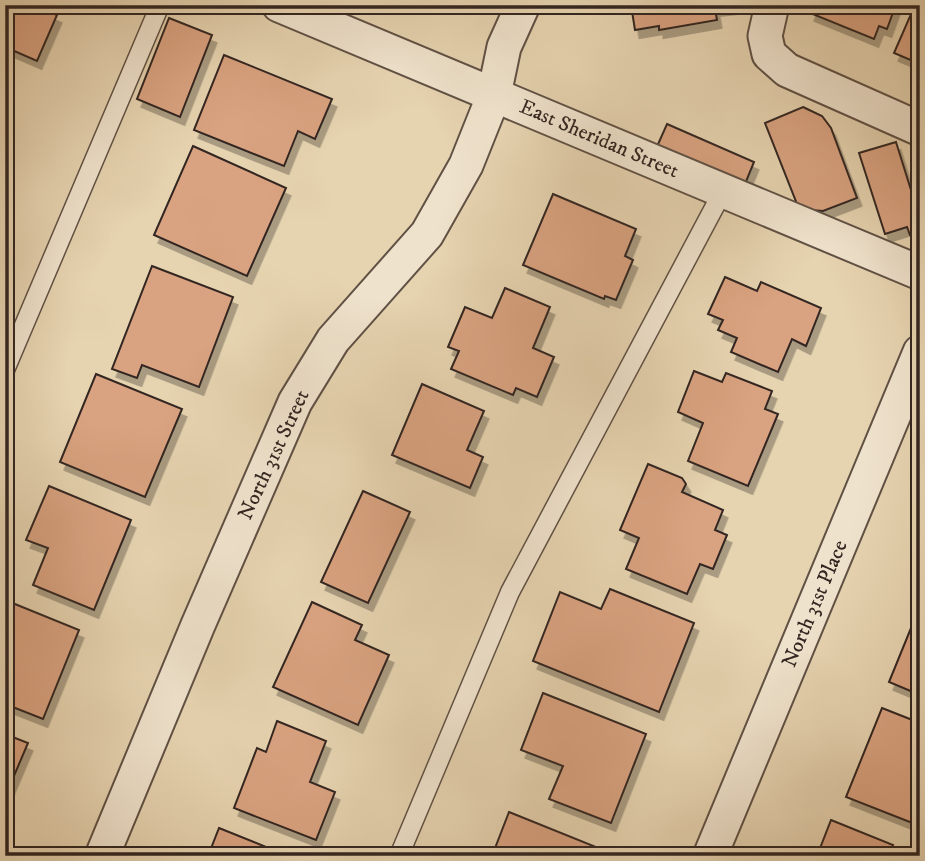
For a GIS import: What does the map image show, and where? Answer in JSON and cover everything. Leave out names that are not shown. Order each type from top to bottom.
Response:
[{"type":"street","name":"East Sheridan Street","points":[[279,5],[920,273]]},
{"type":"street","name":"North 31st Street","points":[[102,856],[203,612],[295,401],[333,341],[427,234],[466,165],[494,95],[505,47],[523,5]]},
{"type":"street","points":[[772,5],[765,36],[769,54],[787,70],[920,129]]},
{"type":"street","name":"North 31st Place","points":[[709,856],[920,352]]},
{"type":"lane","points":[[5,370],[160,5]]},
{"type":"lane","points":[[399,856],[510,592],[723,191]]},
{"type":"building","points":[[5,5],[39,5],[38,7],[57,15],[37,61],[5,47]]},
{"type":"building","points":[[631,5],[733,6],[715,8],[717,20],[659,30],[659,26],[635,30]]},
{"type":"building","points":[[813,5],[895,7],[887,29],[879,26],[874,39],[810,13]]},
{"type":"building","points":[[911,14],[920,18],[920,64],[894,53]]},
{"type":"building","points":[[169,18],[212,35],[180,117],[137,99]]},
{"type":"building","points":[[224,55],[332,99],[315,139],[298,131],[284,166],[194,130]]},
{"type":"building","points":[[803,107],[822,116],[831,128],[857,198],[823,211],[799,209],[765,123]]},
{"type":"building","points":[[667,124],[754,162],[743,189],[655,151]]},
{"type":"building","points":[[896,142],[920,219],[920,232],[910,235],[907,227],[885,234],[859,153]]},
{"type":"building","points":[[193,146],[286,188],[247,276],[154,235]]},
{"type":"building","points":[[553,194],[636,229],[625,256],[633,260],[616,300],[605,296],[604,299],[523,265]]},
{"type":"building","points":[[152,266],[233,297],[199,387],[142,365],[137,378],[112,369]]},
{"type":"building","points":[[725,277],[757,291],[761,282],[821,308],[806,346],[792,339],[778,372],[731,352],[737,338],[718,330],[723,320],[708,314]]},
{"type":"building","points":[[505,288],[550,307],[533,348],[554,357],[537,397],[516,388],[513,395],[451,369],[459,351],[448,347],[465,307],[492,318]]},
{"type":"building","points":[[694,371],[722,382],[726,373],[772,391],[765,409],[778,414],[748,486],[688,461],[703,423],[678,412]]},
{"type":"building","points":[[96,374],[182,409],[145,497],[60,462]]},
{"type":"building","points":[[422,384],[484,411],[467,450],[483,457],[470,488],[392,455]]},
{"type":"building","points":[[648,464],[682,478],[686,484],[682,492],[723,510],[715,530],[727,535],[713,569],[700,564],[687,594],[626,569],[639,538],[620,530]]},
{"type":"building","points":[[49,486],[131,520],[94,610],[33,585],[48,548],[26,540]]},
{"type":"building","points":[[363,491],[410,512],[368,603],[321,582]]},
{"type":"building","points":[[610,589],[694,623],[659,712],[533,661],[560,592],[601,609]]},
{"type":"building","points":[[5,600],[79,630],[43,719],[5,704]]},
{"type":"building","points":[[312,602],[362,625],[355,640],[389,655],[358,725],[273,687]]},
{"type":"building","points":[[920,606],[920,695],[889,682]]},
{"type":"building","points":[[543,693],[646,734],[611,823],[549,799],[563,766],[521,750]]},
{"type":"building","points":[[882,708],[920,723],[920,826],[846,797]]},
{"type":"building","points":[[277,721],[326,741],[310,782],[335,792],[316,840],[234,808],[257,748],[266,752]]},
{"type":"building","points":[[5,734],[28,743],[5,797]]},
{"type":"building","points":[[509,812],[596,847],[593,856],[492,856]]},
{"type":"building","points":[[831,820],[893,845],[888,856],[817,856]]},
{"type":"building","points":[[219,828],[281,853],[280,856],[208,856]]}]
